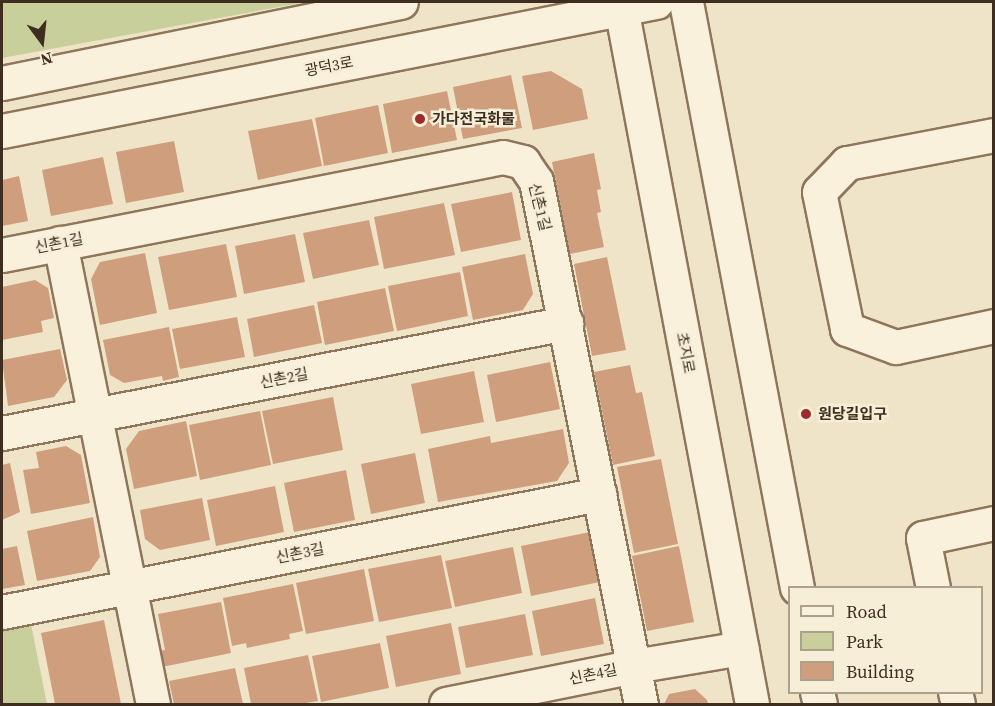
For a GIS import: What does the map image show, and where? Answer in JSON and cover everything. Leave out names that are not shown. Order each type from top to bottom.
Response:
[{"type":"street","points":[[2,83],[401,2]]},
{"type":"street","name":"광덕3로","points":[[2,131],[620,5],[656,2]]},
{"type":"street","points":[[686,2],[797,586]]},
{"type":"street","name":"초지로","points":[[620,5],[752,705]]},
{"type":"street","points":[[993,135],[847,163],[819,192],[847,329],[896,346],[993,326]]},
{"type":"street","name":"신촌1길","points":[[2,255],[503,157],[523,162],[536,181],[641,705]]},
{"type":"street","points":[[60,243],[153,705]]},
{"type":"street","name":"신촌2길","points":[[2,433],[566,323]]},
{"type":"street","name":"신촌3길","points":[[2,612],[599,494]]},
{"type":"street","points":[[933,586],[922,538],[993,523]]},
{"type":"street","name":"신촌4길","points":[[446,705],[634,666],[741,648]]},
{"type":"green space","points":[[2,2],[306,2],[2,58]]},
{"type":"green space","points":[[31,624],[47,704],[2,704],[2,630]]},
{"type":"building","points":[[551,71],[582,89],[588,119],[533,130],[522,76]]},
{"type":"building","points":[[511,75],[522,128],[463,139],[453,87]]},
{"type":"building","points":[[447,91],[457,140],[392,153],[383,104]]},
{"type":"building","points":[[378,105],[388,153],[324,166],[315,118]]},
{"type":"building","points":[[312,119],[322,166],[258,180],[248,131]]},
{"type":"building","points":[[174,141],[184,192],[126,203],[116,152]]},
{"type":"building","points":[[594,153],[601,189],[597,190],[601,212],[597,213],[604,247],[570,254],[552,162]]},
{"type":"building","points":[[103,157],[113,204],[51,216],[42,170]]},
{"type":"building","points":[[19,176],[28,221],[2,226],[2,180]]},
{"type":"building","points":[[512,192],[521,240],[461,252],[451,204]]},
{"type":"building","points":[[444,203],[455,255],[384,269],[374,217]]},
{"type":"building","points":[[369,220],[379,265],[313,279],[303,233]]},
{"type":"building","points":[[295,234],[305,282],[244,294],[235,246]]},
{"type":"building","points":[[226,244],[237,297],[169,310],[158,257]]},
{"type":"building","points":[[145,253],[157,313],[100,325],[91,279],[100,262]]},
{"type":"building","points":[[525,254],[533,294],[523,310],[473,320],[462,267]]},
{"type":"building","points":[[607,257],[626,350],[592,356],[574,264]]},
{"type":"building","points":[[460,272],[468,316],[397,331],[388,286]]},
{"type":"building","points":[[35,280],[48,288],[54,318],[41,321],[43,332],[2,340],[2,287]]},
{"type":"building","points":[[385,288],[394,331],[325,345],[317,302]]},
{"type":"building","points":[[314,305],[322,343],[254,357],[247,319]]},
{"type":"building","points":[[237,317],[245,357],[180,369],[172,329]]},
{"type":"building","points":[[169,327],[179,377],[163,381],[162,376],[124,383],[110,375],[103,340]]},
{"type":"building","points":[[60,349],[67,380],[54,397],[8,406],[2,360]]},
{"type":"building","points":[[550,362],[560,409],[496,422],[487,375]]},
{"type":"building","points":[[630,365],[636,393],[642,392],[655,456],[613,465],[594,372]]},
{"type":"building","points":[[474,371],[484,422],[421,434],[411,384]]},
{"type":"building","points":[[333,397],[343,450],[273,464],[262,411]]},
{"type":"building","points":[[260,411],[271,465],[200,480],[189,425]]},
{"type":"building","points":[[186,421],[197,476],[134,489],[126,449],[139,431]]},
{"type":"building","points":[[563,429],[569,463],[557,481],[438,502],[428,449],[490,436],[491,443]]},
{"type":"building","points":[[66,446],[81,455],[90,503],[31,514],[23,470],[39,468],[36,452]]},
{"type":"building","points":[[415,453],[425,503],[371,514],[361,464]]},
{"type":"building","points":[[661,459],[678,544],[634,553],[617,467]]},
{"type":"building","points":[[10,463],[20,512],[2,520],[2,465]]},
{"type":"building","points":[[346,470],[355,520],[294,532],[284,483]]},
{"type":"building","points":[[275,486],[284,532],[216,546],[207,500]]},
{"type":"building","points":[[202,498],[210,540],[160,550],[145,539],[140,510]]},
{"type":"building","points":[[93,517],[100,557],[90,571],[37,581],[27,531]]},
{"type":"building","points":[[590,532],[600,582],[531,596],[521,546]]},
{"type":"building","points":[[17,546],[25,585],[2,589],[2,549]]},
{"type":"building","points":[[679,546],[694,622],[647,631],[632,556]]},
{"type":"building","points":[[513,547],[522,593],[455,607],[445,561]]},
{"type":"building","points":[[441,555],[452,608],[379,622],[368,569]]},
{"type":"building","points":[[364,569],[374,621],[306,634],[296,583]]},
{"type":"building","points":[[293,584],[303,631],[289,634],[290,639],[247,648],[246,643],[232,646],[223,598]]},
{"type":"building","points":[[595,598],[604,644],[541,656],[532,611]]},
{"type":"building","points":[[221,602],[231,653],[162,667],[159,651],[165,650],[158,614]]},
{"type":"building","points":[[525,614],[533,655],[466,668],[458,627]]},
{"type":"building","points":[[104,620],[121,704],[55,704],[41,633]]},
{"type":"building","points":[[451,623],[461,674],[396,687],[386,636]]},
{"type":"building","points":[[380,643],[389,688],[321,702],[312,656]]},
{"type":"building","points":[[308,655],[318,701],[299,704],[251,704],[244,668]]},
{"type":"building","points":[[235,668],[243,704],[174,704],[169,681]]},
{"type":"building","points":[[695,689],[707,700],[708,704],[664,704],[669,694]]},
{"type":"place","name":"가다전국화물","points":[[420,119]]},
{"type":"place","name":"원당길입구","points":[[806,414]]}]
